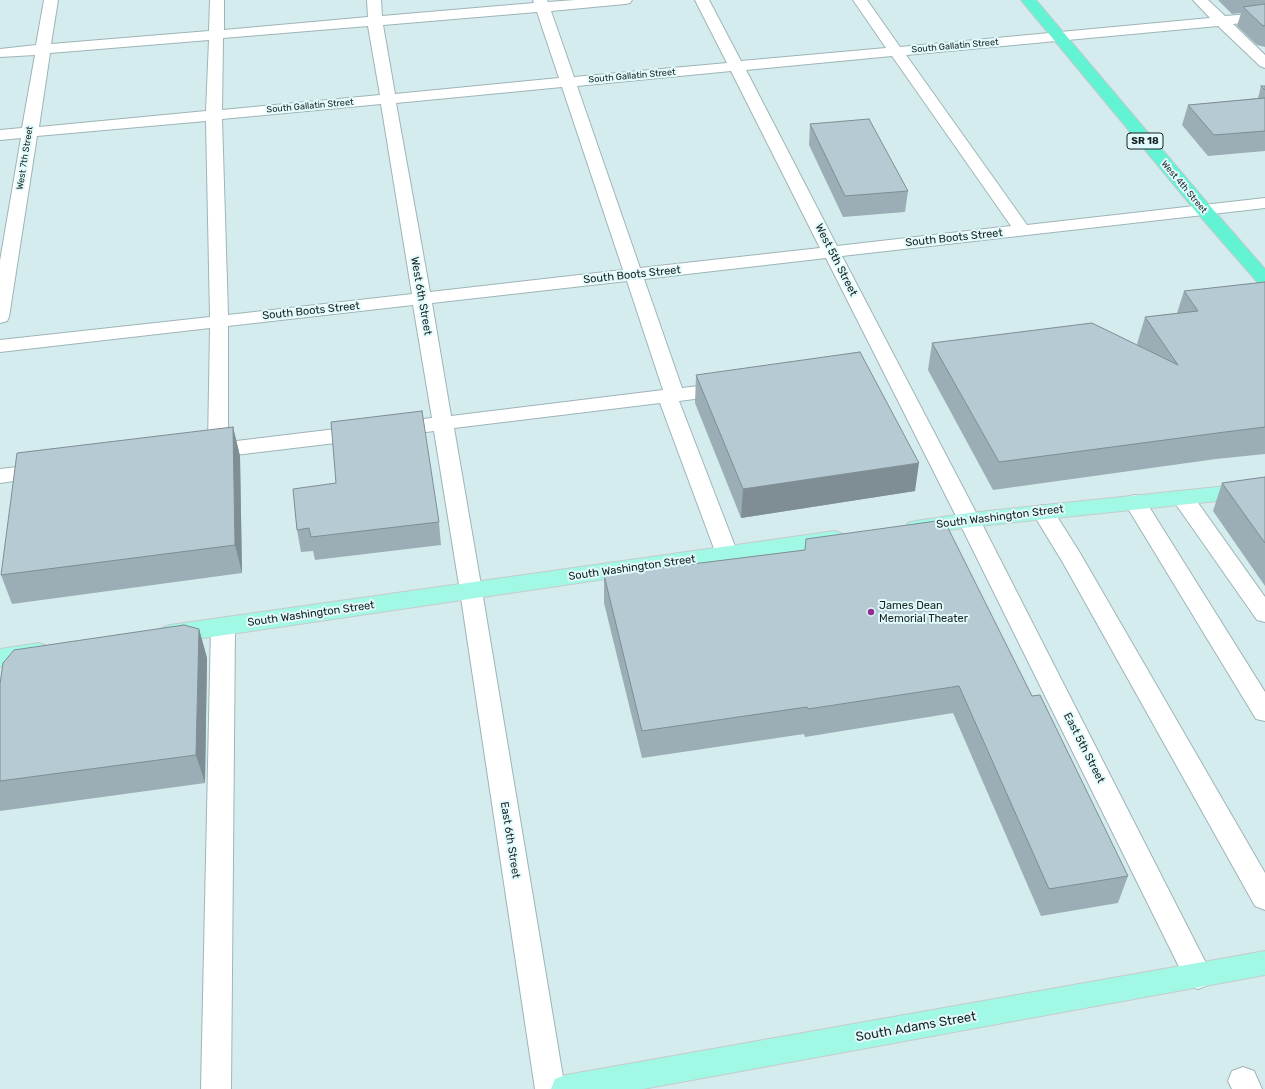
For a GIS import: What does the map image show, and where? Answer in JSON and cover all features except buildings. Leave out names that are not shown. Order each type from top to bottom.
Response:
[{"type":"highway","name":"West 4th Street","points":[[1028,0],[1204,210],[1265,280]]},
{"type":"main road","name":"South Washington Street","points":[[899,530],[969,520],[1265,489]]},
{"type":"main road","name":"South Washington Street","points":[[154,636],[852,537]]},
{"type":"main road","points":[[0,658],[61,649]]},
{"type":"main road","name":"South Adams Street","points":[[566,1089],[1265,963]]},
{"type":"street","name":"West 7th Street","points":[[0,317],[7,231],[30,132],[51,0]]},
{"type":"street","points":[[217,0],[214,115],[219,322],[218,450]]},
{"type":"street","name":"West 6th Street","points":[[374,0],[375,22],[471,591]]},
{"type":"street","points":[[0,53],[375,22],[541,3],[625,0]]},
{"type":"street","name":"West 5th Street","points":[[702,0],[969,520]]},
{"type":"street","points":[[860,0],[1023,231]]},
{"type":"street","points":[[1200,0],[1265,63]]},
{"type":"street","points":[[541,3],[634,275],[672,396],[727,554]]},
{"type":"street","name":"South Gallatin Street","points":[[0,135],[1265,17]]},
{"type":"street","name":"South Boots Street","points":[[0,346],[1265,203]]},
{"type":"street","points":[[867,370],[890,366]]},
{"type":"street","points":[[187,454],[443,424],[744,386]]},
{"type":"street","points":[[0,476],[62,468]]},
{"type":"street","points":[[1183,498],[1265,614]]},
{"type":"street","points":[[1135,502],[1265,712]]},
{"type":"street","points":[[1043,512],[1076,566],[1265,898]]},
{"type":"street","name":"East 5th Street","points":[[969,520],[1198,976]]},
{"type":"street","name":"East 6th Street","points":[[471,591],[550,1089]]},
{"type":"street","points":[[216,1089],[223,626]]},
{"type":"place","name":"James Dean Memorial Theater","points":[[871,612]]}]
